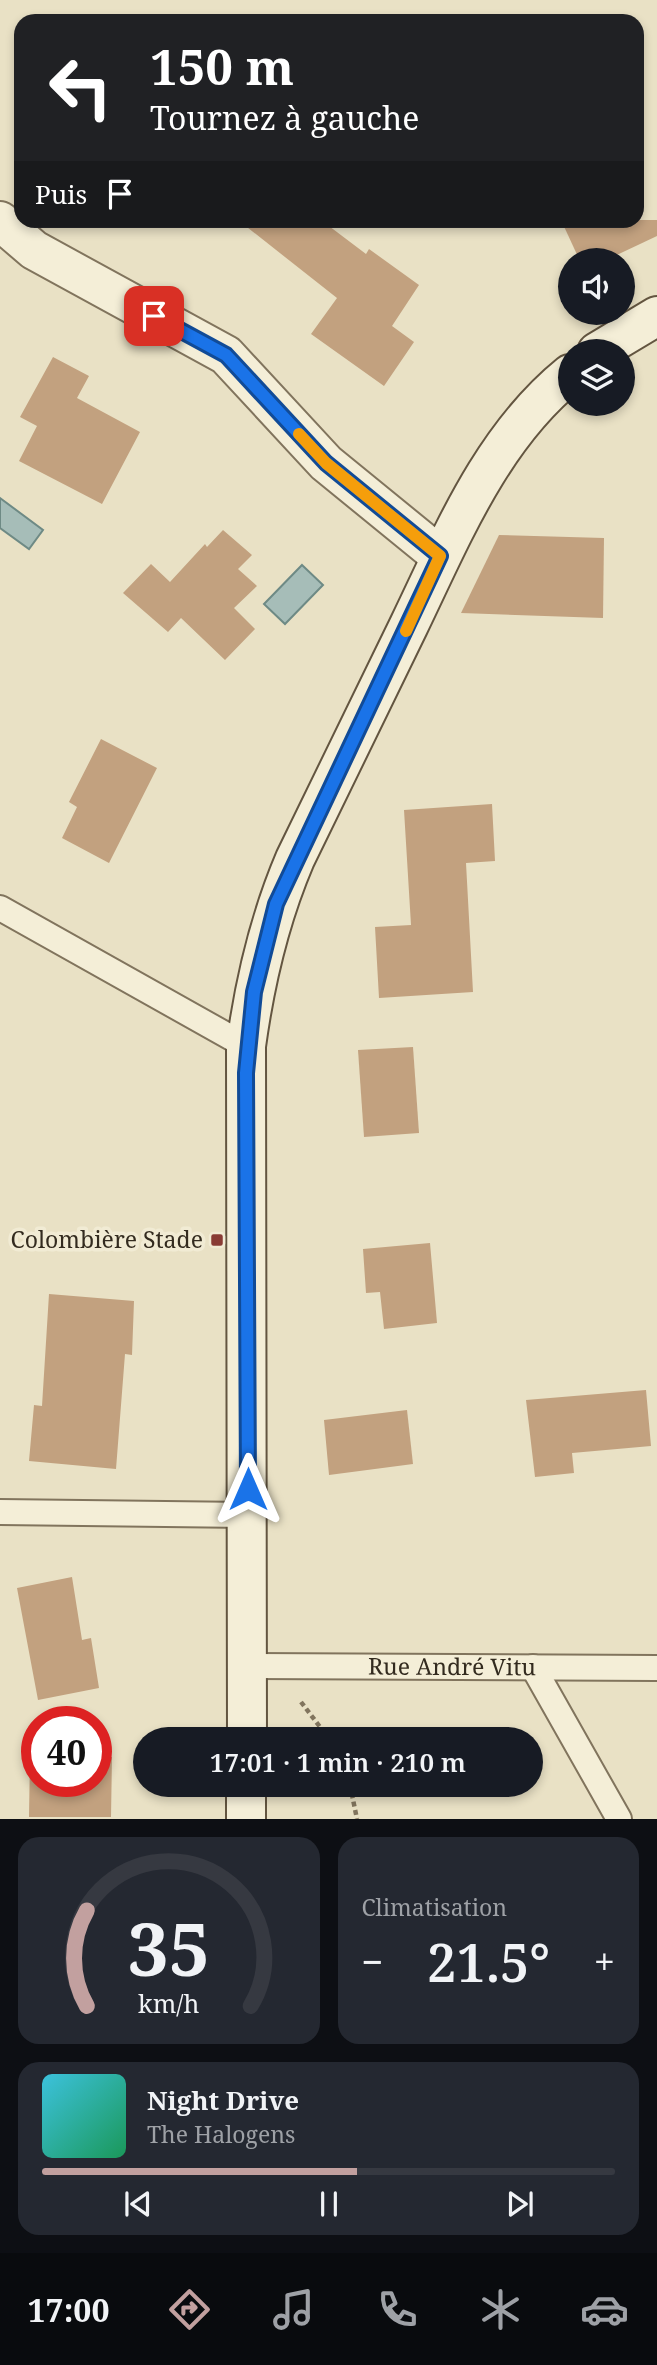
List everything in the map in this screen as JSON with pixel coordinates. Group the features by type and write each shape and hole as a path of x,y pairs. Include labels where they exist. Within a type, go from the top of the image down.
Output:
{"street":[{"path":"0,221 34,250 226,355 326,463 440,556"},
{"path":"619,339 657,316"},
{"path":"247,1727 246,1046 254,992 276,904 440,556 484,474 509,438 558,386"},
{"path":"246,1797 246,1819"}],"lane":[{"path":"0,908 246,1046"},
{"path":"0,1512 248,1515"},
{"name":"Rue André Vitu","path":"247,1665 657,1668"},
{"path":"533,1667 619,1819"}],"path":[{"path":"352,1797 357,1819"}],"water":[{"path":"0,498 43,530 29,549 0,528"},
{"path":"302,565 323,585 285,624 264,604"}],"building":[{"path":"644,220 657,220 657,236 632,248 574,248 565,228 644,228"},
{"path":"248,228 332,228 366,254 369,249 419,285 392,326 414,342 384,386 311,334 337,298"},
{"path":"53,357 89,376 77,398 140,432 102,504 19,461 37,426 20,417"},
{"path":"223,530 252,555 238,569 257,586 234,608 255,629 225,660 181,618 168,632 123,593 151,564 170,582 205,544 207,547"},
{"path":"499,535 604,538 603,618 461,613"},
{"path":"101,739 157,768 109,863 62,838 77,807 69,802"},
{"path":"492,804 495,861 466,863 473,992 379,998 375,927 411,925 404,810"},
{"path":"413,1047 419,1133 364,1137 358,1050"},
{"path":"430,1243 437,1323 384,1329 380,1292 366,1293 363,1249"},
{"path":"49,1294 134,1301 132,1355 125,1354 116,1469 29,1461 34,1405 42,1406"},
{"path":"646,1390 651,1446 572,1453 574,1473 535,1477 526,1400"},
{"path":"407,1410 413,1464 329,1475 324,1420"},
{"path":"72,1577 82,1640 91,1638 99,1688 38,1700 17,1588"},
{"path":"29,1797 111,1797 111,1817 29,1817"}],"slow traffic":[{"path":"299,434 326,463 440,556 406,631"}],"place":[{"name":"Colombière Stade","path":"217,1240"}],"route":[{"path":"154,316 226,355 326,463 440,556 421,601 295,859 276,904 254,992 246,1046 245,1128 248,1489"}]}
